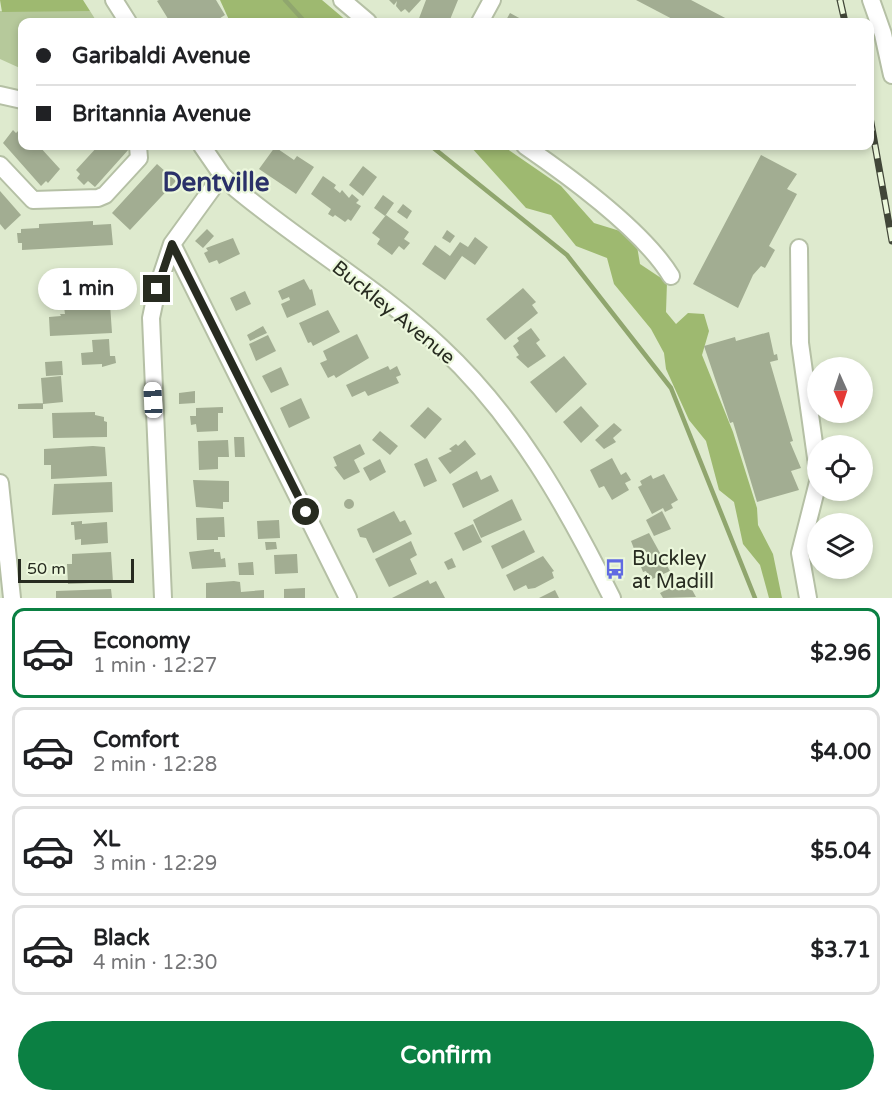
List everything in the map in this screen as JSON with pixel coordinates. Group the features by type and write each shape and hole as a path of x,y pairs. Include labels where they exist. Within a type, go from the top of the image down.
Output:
{"street":[{"path":"114,0 125,18"},
{"path":"342,0 363,18"},
{"path":"482,18 492,0"},
{"path":"871,0 883,34 892,75"},
{"path":"0,95 18,99"},
{"path":"0,165 33,200 98,198 105,195 139,158 138,150"},
{"name":"Buckley Avenue","path":"205,150 222,175 254,204 413,322 462,367 502,412 538,462 612,598"},
{"path":"530,150 638,235 663,263 671,276"},
{"path":"163,598 151,318 157,289 172,244 222,175"},
{"path":"172,244 348,598"},
{"path":"799,248 800,343 813,435"},
{"path":"0,483 12,598"},
{"path":"808,598 800,553 813,501"}],"green space":[{"path":"0,0 83,0 90,11 2,12"},
{"path":"220,0 322,0 343,18 228,18"},
{"path":"0,11 90,11 94,18 18,18 18,67 0,59"},
{"path":"474,150 509,150 561,186 594,223 620,231 637,246 640,264 667,282 666,312 676,324 688,313 704,314 709,331 702,355 733,432 757,508 758,525 773,554 782,598 769,598 760,565 743,544 734,502 719,490 706,441 689,420 666,369 664,353 651,329 614,284 607,258 576,246 551,215 526,208"}],"building":[{"path":"216,0 225,15 220,18 168,18 157,1"},
{"path":"389,0 421,0 409,13 405,9 401,12 396,6 397,1 394,5"},
{"path":"426,0 458,0 451,18 419,18"},
{"path":"636,0 691,0 725,18 670,18"},
{"path":"510,13 519,18 507,18"},
{"path":"13,130 16,133 18,131 18,150 43,150 60,169 48,183 46,181 41,186 3,143"},
{"path":"94,150 128,150 95,187 88,181 84,185 77,178 80,174 76,170"},
{"path":"273,150 279,150 294,160 297,156 314,167 296,194 259,169"},
{"path":"761,155 797,174 787,189 797,194 769,246 775,250 765,268 761,266 753,275 738,308 693,284"},
{"path":"157,164 176,181 130,230 112,213"},
{"path":"363,166 377,177 363,196 349,185"},
{"path":"323,176 336,185 334,188 340,193 342,190 349,198 352,194 359,200 356,203 361,206 351,221 348,219 345,222 335,215 333,217 328,214 331,209 311,194"},
{"path":"0,191 21,215 5,230 0,224"},
{"path":"383,195 394,203 385,216 374,208"},
{"path":"403,204 412,211 407,219 397,212"},
{"path":"386,215 409,232 404,239 410,243 404,250 399,246 392,255 377,244 380,239 372,233"},
{"path":"93,221 93,225 111,224 113,245 22,250 22,243 18,243 17,233 21,233 21,229 39,228 39,224"},
{"path":"207,229 214,236 203,248 195,241"},
{"path":"447,230 455,236 450,243 442,238"},
{"path":"475,237 488,247 475,265 462,256 445,280 422,264 435,245 450,256 460,242 468,247"},
{"path":"233,238 240,254 219,264 217,260 209,263 204,253 208,251 206,248"},
{"path":"110,271 112,298 92,302 92,299 66,301 65,282 77,281 77,286 94,285 93,272"},
{"path":"304,279 310,290 312,289 316,305 287,318 281,304 290,300 289,297 282,300 278,291"},
{"path":"523,288 536,302 532,305 538,313 505,340 486,319"},
{"path":"245,291 251,304 236,311 230,298"},
{"path":"110,304 112,333 50,336 49,317 65,314 64,307"},
{"path":"328,310 340,332 313,346 311,342 308,343 299,323"},
{"path":"263,326 267,333 250,341 247,335"},
{"path":"531,328 540,340 536,343 546,356 528,368 516,357 519,355 513,346 519,341 517,338"},
{"path":"769,332 774,355 777,354 778,360 770,362 793,441 790,442 801,468 791,471 799,490 757,502 733,422 730,423 704,346 735,337 736,341"},
{"path":"357,334 369,358 336,378 334,375 328,378 320,363 327,360 323,351"},
{"path":"268,335 276,351 256,361 249,344"},
{"path":"109,339 110,356 115,356 116,363 102,367 102,364 82,365 81,353 93,352 92,340"},
{"path":"564,356 587,384 556,413 530,382"},
{"path":"62,361 63,375 46,376 45,362"},
{"path":"388,366 390,370 397,366 401,375 396,377 399,383 368,396 365,391 352,397 346,385"},
{"path":"281,367 289,385 271,393 262,376"},
{"path":"61,376 63,402 43,404 41,378"},
{"path":"195,391 195,403 179,404 179,393"},
{"path":"301,398 310,418 289,428 280,408"},
{"path":"43,403 43,409 18,409 18,404"},
{"path":"581,406 599,426 581,443 563,422"},
{"path":"223,407 223,413 218,413 218,431 197,432 196,424 191,425 190,416 196,416 196,408"},
{"path":"428,407 442,419 425,439 410,426"},
{"path":"95,412 95,415 104,417 104,421 107,422 107,437 53,438 52,413"},
{"path":"614,423 622,430 613,438 616,442 604,449 595,440"},
{"path":"380,431 398,446 390,455 372,440"},
{"path":"234,437 244,437 245,457 235,457"},
{"path":"228,440 229,457 218,457 218,469 199,470 198,441"},
{"path":"465,440 476,454 450,474 438,458 452,451 449,449"},
{"path":"360,444 365,454 354,460 360,472 344,480 334,467 337,466 333,457"},
{"path":"105,447 107,476 51,479 51,465 44,465 44,449"},
{"path":"427,458 437,481 424,487 414,464"},
{"path":"612,458 621,475 626,472 631,480 625,483 629,490 612,500 604,486 599,488 590,470"},
{"path":"380,459 386,472 370,481 363,468"},
{"path":"477,471 481,480 491,475 499,491 463,508 452,484"},
{"path":"664,474 678,500 671,504 673,508 665,512 663,508 652,514 638,487 642,485 640,481 651,475 653,479"},
{"path":"193,480 229,481 229,502 223,502 223,509 196,507"},
{"path":"112,482 113,512 52,515 54,484"},
{"path":"349,499 354,504 349,509 344,504"},
{"path":"512,499 522,520 481,538 473,520"},
{"path":"394,511 400,522 405,520 412,534 373,553 366,538 360,537 357,529"},
{"path":"662,511 671,529 654,536 646,520"},
{"path":"224,517 225,537 218,537 218,540 197,540 196,518"},
{"path":"279,520 280,538 258,539 257,521"},
{"path":"82,521 82,524 107,522 108,543 81,545 81,539 75,540 74,525 71,525 71,522"},
{"path":"473,524 482,542 463,551 454,533"},
{"path":"524,530 535,552 502,569 491,546"},
{"path":"649,533 670,571 650,580 646,571 643,572 631,541"},
{"path":"411,541 417,555 410,559 417,574 389,587 375,559"},
{"path":"265,542 276,542 277,549 266,550"},
{"path":"214,549 214,552 220,552 221,559 225,558 226,567 192,569 189,552"},
{"path":"111,552 113,582 68,584 67,564 72,564 72,554"},
{"path":"297,554 298,573 275,574 274,555"},
{"path":"543,556 554,571 552,572 554,578 535,588 528,589 526,585 514,591 506,575"},
{"path":"452,558 456,567 448,570 444,562"},
{"path":"253,562 254,575 239,575 238,563"},
{"path":"428,580 430,584 436,581 445,598 392,598"},
{"path":"240,582 241,592 264,590 264,598 206,598 206,583"},
{"path":"681,582 683,586 690,586 696,597 663,598 660,593"},
{"path":"305,588 305,598 284,598 284,589"},
{"path":"111,589 112,598 56,598 56,591"},
{"path":"555,590 559,598 539,598"}],"waterway":[{"path":"285,0 301,18"},
{"path":"436,150 567,255 671,388 755,598"}],"railway":[{"path":"840,0 844,18"},
{"path":"874,140 892,241"}],"place":[{"name":"Buckley at Madill","path":"615,569"}],"district":[{"name":"Dentville","path":"216,182"}],"route":[{"path":"157,289 172,244 306,512"}]}
